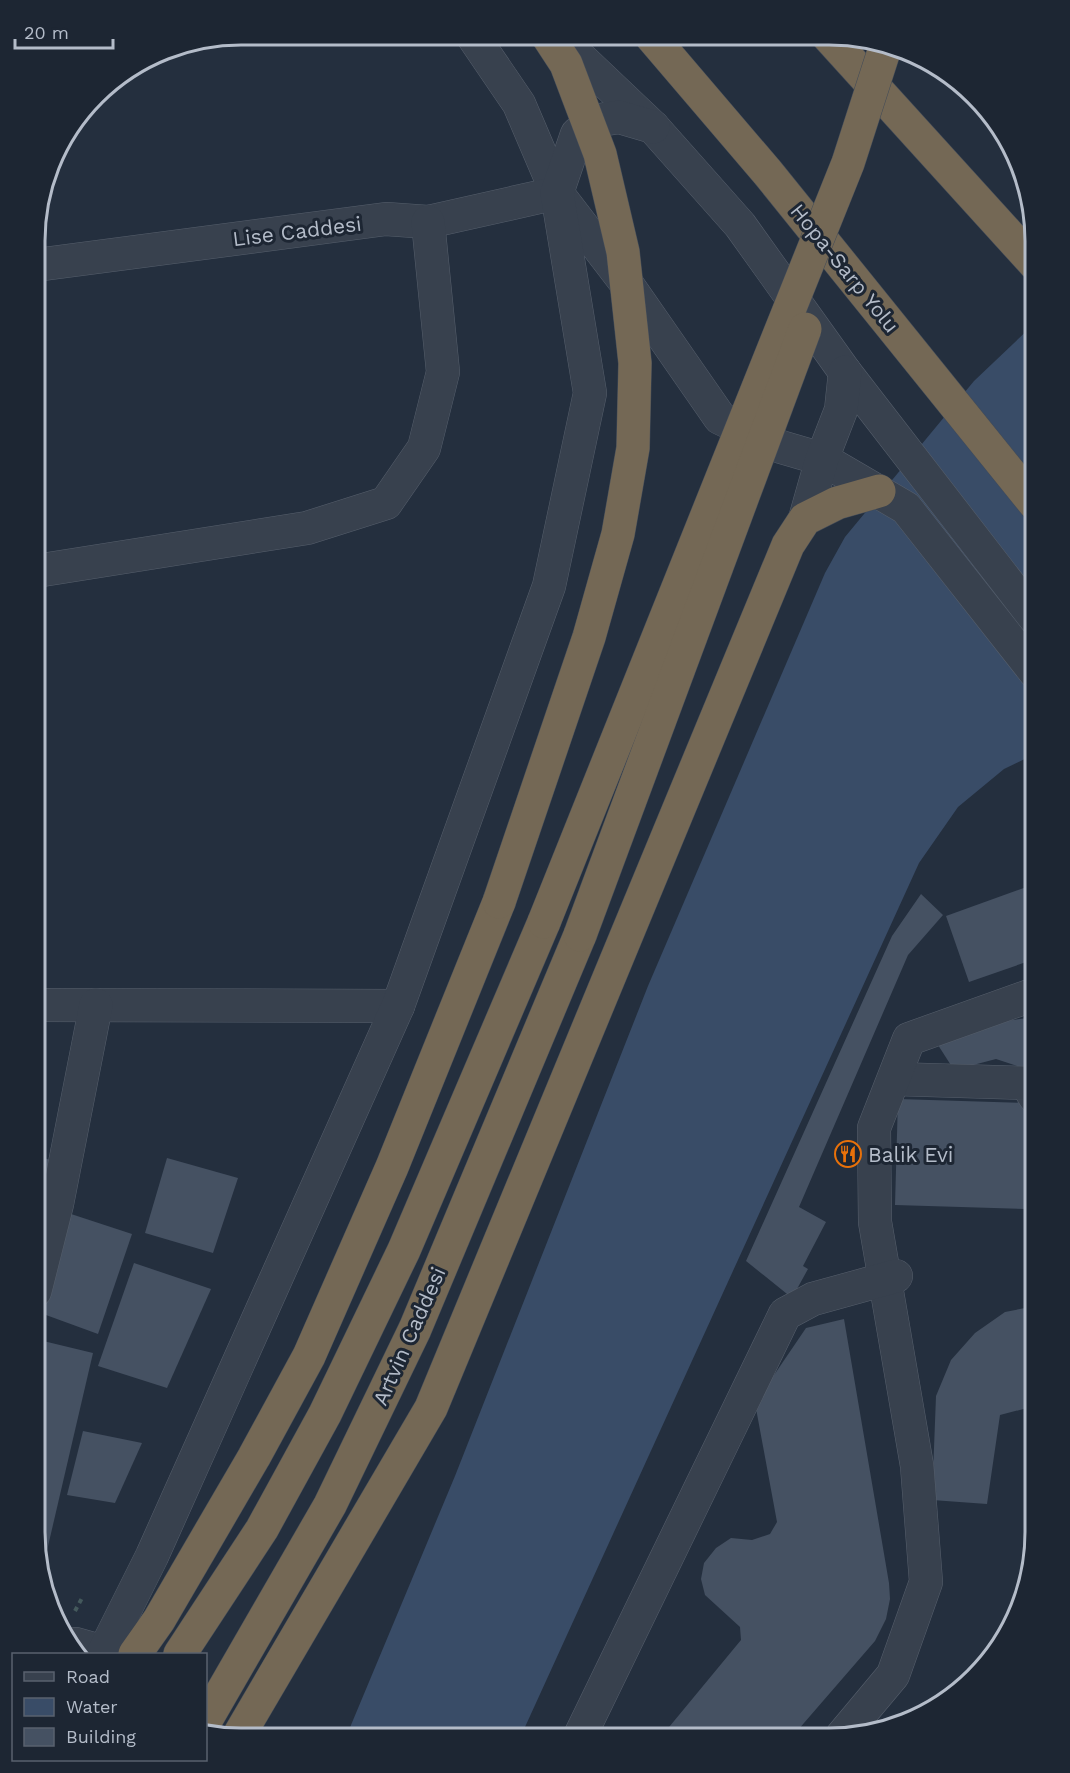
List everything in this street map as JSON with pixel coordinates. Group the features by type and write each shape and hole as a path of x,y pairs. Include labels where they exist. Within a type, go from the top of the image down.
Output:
{"highway":[{"path":"105,1651 159,1620 248,1468 309,1356 392,1167 499,902 589,637 618,534 633,448 635,363 623,252 600,154 566,64 554,45"},
{"name":"Hopa-Sarp Yolu","path":"659,45 768,173 1025,491"},
{"path":"837,46 1025,253"},
{"name":"Artvin Caddesi","path":"181,1653 262,1529 325,1414 404,1250 544,922 848,163 883,53"},
{"name":"Artvin Caddesi","path":"207,1718 330,1505 415,1329 580,935 905,60"},
{"path":"243,1728 431,1408 788,545 805,519 837,503 893,500"}],"street":[{"path":"105,1651 152,1556 398,1006 549,586 590,393 557,193 519,104 479,45"},
{"path":"567,45 653,127 740,225 845,372 1025,605"},
{"path":"557,193 577,134 594,121 619,117 653,127"},
{"path":"557,193 629,287 720,418 781,447 822,459 893,500 1025,660"},
{"name":"Lise Caddesi","path":"45,264 386,219 428,222 557,193"},
{"path":"45,284 390,240 428,222 442,372 424,448 386,503 307,528 45,570"},
{"path":"805,519 822,459 841,410 845,372"},
{"path":"850,1727 893,1675 926,1582 917,1466 890,1277 875,1222 874,1128 909,1039 1025,998"},
{"path":"45,1005 398,1006"},
{"path":"45,1251 57,1204 96,1005"},
{"path":"894,1078 1025,1083"},
{"path":"584,1728 785,1314 813,1299 890,1277"}],"water":[{"path":"1025,333 1025,759 1004,769 958,807 919,863 525,1728 350,1728 455,1476 648,986 825,573 845,537 974,381"}],"building":[{"path":"1025,888 1025,962 969,982 946,916"},
{"path":"921,894 943,915 908,955 799,1207 826,1222 803,1266 808,1269 792,1298 746,1261 892,936"},
{"path":"1025,1018 1025,1069 996,1059 954,1070 938,1045 983,1024"},
{"path":"898,1099 1025,1103 1025,1209 895,1205"},
{"path":"45,1158 59,1163 45,1207"},
{"path":"167,1158 238,1178 213,1253 145,1233"},
{"path":"68,1213 132,1234 98,1334 45,1315 45,1276"},
{"path":"134,1263 211,1289 167,1388 98,1366"},
{"path":"1025,1308 1025,1409 1000,1415 987,1504 932,1500 936,1396 951,1360 975,1333 1005,1312"},
{"path":"844,1319 889,1583 890,1599 886,1619 875,1641 800,1728 668,1728 741,1640 740,1627 705,1595 701,1579 704,1563 716,1548 731,1538 752,1540 770,1534 777,1522 755,1403 806,1328"},
{"path":"45,1341 93,1353 47,1552"},
{"path":"83,1431 142,1443 115,1503 67,1495"}],"place":[{"name":"Balik Evi","path":"848,1154"}]}
